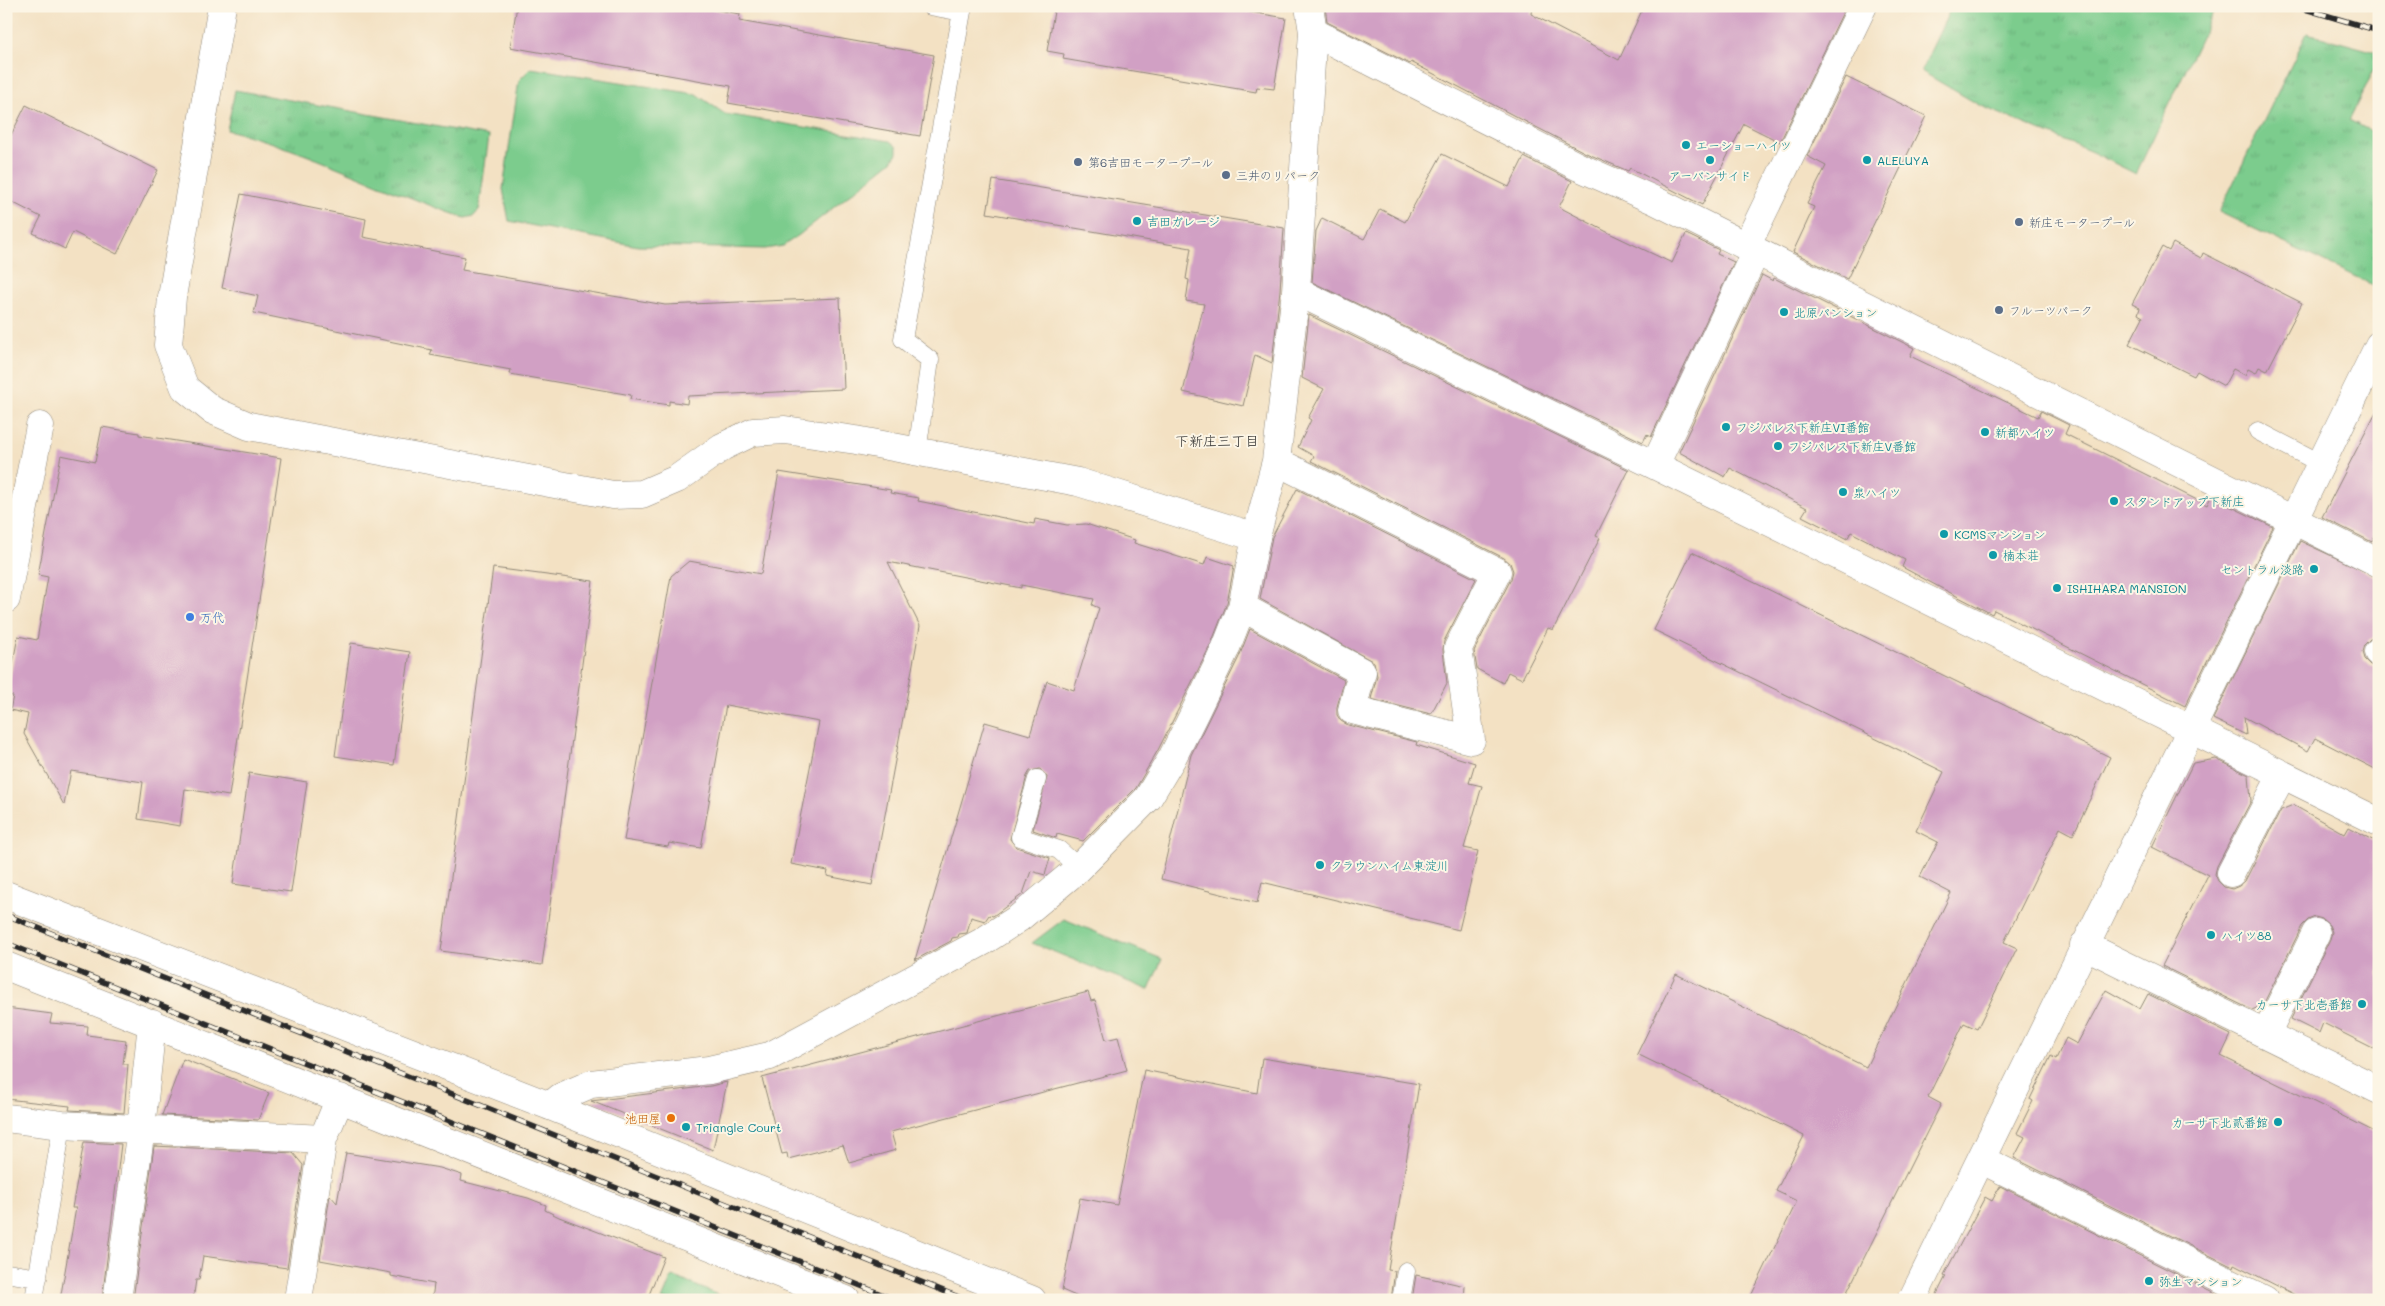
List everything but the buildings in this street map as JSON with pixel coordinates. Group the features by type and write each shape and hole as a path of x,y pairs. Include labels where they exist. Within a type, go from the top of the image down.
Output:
{"street":[{"path":"222,6 172,297 168,345 185,388 212,410 249,426 613,495 642,494 677,479 722,448 753,432 785,430 856,440 1078,482 1256,537"},
{"path":"1655,465 1751,249 1863,6"},
{"path":"550,1106 561,1097 591,1084 709,1070 770,1056 982,942 1019,918 1079,868 1148,798 1172,758 1195,712 1225,650 1242,607 1256,537 1276,461 1296,291 1311,19 1579,167 1656,201 2379,563"},
{"path":"1296,291 1655,465 2189,730 2379,822"},
{"path":"1912,1300 1982,1160 2189,730 2379,345"},
{"path":"6,600 40,426"},
{"path":"1242,607 1362,672 1352,710 1471,740 1458,648 1497,572 1276,461"},
{"path":"2231,873 2282,775"},
{"path":"6,895 550,1106 1032,1300"},
{"path":"2266,1034 2316,932"},
{"path":"2084,945 2379,1090"},
{"path":"6,966 846,1300"},
{"path":"117,1300 141,1129 152,1023"},
{"path":"298,1300 323,1139 340,1098"},
{"path":"6,1118 62,1125 323,1139"},
{"path":"1982,1160 2265,1300"}],"lane":[{"path":"917,452 930,360 903,339 962,9 930,6"},
{"path":"2258,431 2320,463"},
{"path":"1037,779 1020,837 1058,850 1079,868"},
{"path":"34,1300 62,1125"},
{"path":"1401,1300 1406,1271"},
{"path":"6,1273 38,1278"}],"green space":[{"path":"1943,6 2207,6 2215,8 2136,174 2092,152 1979,105 1921,71 1950,10"},
{"path":"2307,33 2379,53 2379,60 2349,120 2379,135 2379,288 2219,212"},
{"path":"531,68 696,94 725,114 890,141 897,147 897,153 892,161 783,246 765,249 638,246 509,221 503,189 519,80"},
{"path":"235,90 489,136 479,210 474,216 465,218 288,148 227,130"},
{"path":"1064,919 1162,959 1149,990 1032,943"},
{"path":"672,1276 731,1300 662,1300"}],"railway":[{"path":"2295,6 2379,31"},
{"path":"2370,6 2379,9"},
{"path":"6,915 966,1300"},
{"path":"6,943 896,1300"}],"place":[{"name":"エーショーハイツ","path":"1686,145"},
{"name":"アーバンサイド","path":"1710,160"},
{"name":"ALELUYA","path":"1867,160"},
{"name":"第6吉田モータープール","path":"1078,162"},
{"name":"三井のリパーク","path":"1226,175"},
{"name":"吉田ガレージ","path":"1137,221"},
{"name":"新庄モータープール","path":"2019,222"},
{"name":"フルーツパーク","path":"1999,310"},
{"name":"北原パンション","path":"1784,312"},
{"name":"フジパレス下新庄VI番館","path":"1726,427"},
{"name":"新都ハイツ","path":"1985,432"},
{"name":"フジパレス下新庄V番館","path":"1778,446"},
{"name":"泉ハイツ","path":"1843,492"},
{"name":"スタンドアップ下新庄","path":"2114,501"},
{"name":"KCMSマンション","path":"1944,534"},
{"name":"楠本荘","path":"1993,555"},
{"name":"セントラル淡路","path":"2314,569"},
{"name":"ISHIHARA MANSION","path":"2057,588"},
{"name":"万代","path":"190,617"},
{"name":"クラウンハイム東淀川","path":"1320,865"},
{"name":"ハイツ88","path":"2211,935"},
{"name":"カーサ下北壱番館","path":"2362,1004"},
{"name":"池田屋","path":"671,1118"},
{"name":"カーサ下北貳番館","path":"2278,1122"},
{"name":"Triangle Court","path":"686,1127"},
{"name":"弥生マンション","path":"2149,1281"}],"district":[{"name":"下新庄三丁目","path":"1217,440"}]}
